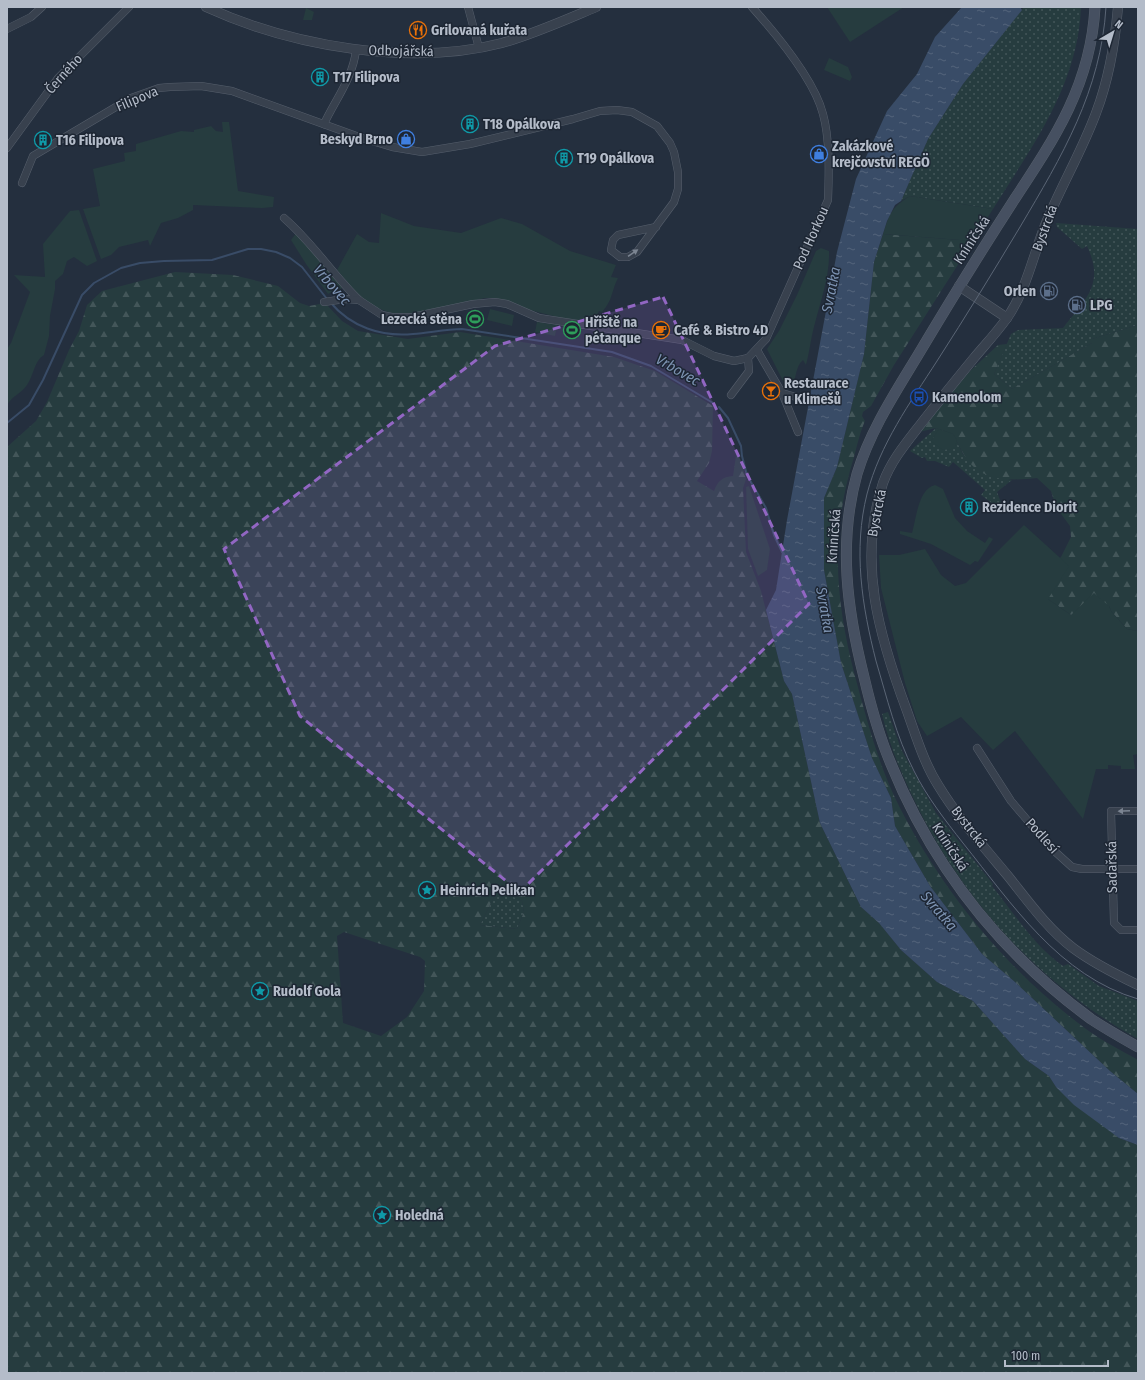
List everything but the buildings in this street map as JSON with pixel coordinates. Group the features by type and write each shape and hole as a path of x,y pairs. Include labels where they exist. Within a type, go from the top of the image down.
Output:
{"main road":[{"name":"Kníničská","path":"1095,7 1093,37 1089,56 1070,108 1040,161 959,286 893,395 871,436 858,472 849,509 846,547 846,584 854,640 885,750 907,803 936,853 961,890 1008,946 1050,986 1094,1021 1138,1047"}],"street":[{"path":"7,29 31,17 42,7"},
{"name":"Černého","path":"7,148 58,78 128,7"},
{"name":"Odbojářská","path":"206,7 233,20 270,31 356,50 425,52 479,48 504,42 559,23 596,7"},
{"path":"468,7 479,48"},
{"name":"Pod Horkou","path":"748,358 766,339 828,200 829,184 823,113 803,72 779,39 752,7"},
{"name":"Bystrcká","path":"1118,7 1112,59 1095,115 1057,195 1043,230 1026,282 1008,318 951,385 902,448 884,480 871,535 871,565 874,601 896,682 916,738 936,783 956,812 1042,918 1061,938 1080,953 1109,971 1138,985"},
{"path":"324,124 343,90 355,58 356,50"},
{"name":"Filipova","path":"22,183 33,156 131,98 159,88 201,86 232,91 392,147 422,152 443,150 484,141 600,111 617,110 632,112 657,126 674,152 678,172 678,189 674,202 656,227 637,252 628,257 620,257 611,250 614,240 618,235 656,227"},
{"path":"284,218 316,248 344,285 359,300 382,315 392,317 412,317 473,304 495,302 507,304 539,318 682,340 714,356 734,362 748,358 749,371 731,395"},
{"path":"959,286 1008,318"},
{"path":"324,302 334,300 359,300"},
{"path":"757,350 782,393 798,432"},
{"path":"782,393 796,397"},
{"name":"Podlesí","path":"977,748 1011,801 1065,861 1074,867 1112,870 1138,869"},
{"name":"Sadařská","path":"1138,811 1111,812 1114,923 1121,930 1138,930"}],"highlighted area":[{"path":"663,297 809,604 520,892 300,716 224,549 495,346"}],"green space":[{"path":"827,7 904,7 850,42"},
{"path":"1024,7 1081,7 1078,35 1072,62 1051,113 1038,138 993,209 910,196 901,201 928,139 963,84"},
{"path":"306,8 314,12 312,20 303,20"},
{"path":"829,58 848,67 852,77 850,81 824,70"},
{"path":"222,122 229,122 238,191 274,197 273,207 262,208 193,205 193,210 178,218 161,223 150,246 148,240 119,247 111,255 101,259 83,209 100,206 93,169 125,161 124,153 136,151 136,144 181,131 194,132 194,130 211,126 216,131 223,132"},
{"path":"910,196 993,209 973,241 883,234 887,221 892,212 899,204"},
{"path":"79,210 97,261 87,266 74,257 67,261 63,274 55,281 49,336 44,355 36,364 27,385 7,405 7,349 11,343 30,292 14,275 45,277 43,244 70,211"},
{"path":"381,213 414,226 461,233 501,218 522,224 570,251 616,265 611,277 618,278 606,308 602,312 599,311 594,322 561,318 518,307 518,304 496,298 485,298 411,315 402,315 385,311 363,299 350,287 337,270 357,234 369,242 379,243"},
{"path":"1056,223 1138,229 1138,325 1092,339 1092,343 1012,389 994,374 1011,334 1018,330 1063,328 1085,299 1093,281 1094,271 1092,259 1087,246 1082,249 1057,227"},
{"path":"297,232 343,287 334,293 332,292 328,294 291,240"},
{"path":"883,234 973,241 894,365 871,406 863,412 862,416 865,421 846,485 838,540 840,593 848,648 869,727 886,776 900,808 917,840 958,901 1005,957 1058,1007 1092,1033 1138,1060 1138,1094 1110,1071 1015,982 982,954 930,886 895,826 891,798 872,758 841,663 824,570 824,498 837,467 864,354 874,262"},
{"path":"821,248 829,251 828,269 806,365 803,360 797,369 794,383 792,386 786,387 767,349 779,331 797,295 816,251"},
{"path":"175,272 233,275 278,286 300,303 309,306 325,303 342,321 358,331 408,339 460,332 614,357 655,371 713,406 712,451 709,463 697,481 714,491 721,480 726,477 733,476 737,449 746,479 743,488 746,552 761,591 784,681 792,694 820,823 861,907 879,923 901,950 937,982 973,1001 1025,1059 1049,1076 1056,1087 1119,1138 1138,1145 1138,1373 7,1373 7,447 36,421 47,402 69,350 79,331 87,305 102,291","holes":["498,889 522,901 524,912 517,929 480,925","344,932 420,957 425,961 424,991 407,1017 381,1036 343,1023 337,936"]},
{"path":"490,309 514,315 512,326 487,320"},
{"path":"537,322 557,325 555,336 535,332"},
{"path":"1138,325 1138,631 1127,629 1111,611 1109,606 1071,615 1023,582 1061,557 1071,537 1070,526 1056,507 1051,491 1037,478 1005,479 981,473 968,461 953,434 936,428 919,432 970,371 998,345 1007,344 994,374 1012,389 1092,343 1092,339"},
{"path":"936,428 953,434 963,454 987,474 1012,480 997,492 1005,513 981,495 985,490 953,462 949,467 935,461 927,461 925,457 922,458 910,451"},
{"path":"939,429 953,434 957,440 955,447 943,450 931,441"},
{"path":"935,485 943,489 955,518 967,531 985,543 989,537 993,539 978,562 975,561 970,565 931,544 900,534 900,531 912,533 921,499 929,488"},
{"path":"749,486 770,549 767,570 758,576 748,549 746,487"},
{"path":"1024,525 1069,566 1048,599 1071,615 1094,593 1109,606 1111,611 1127,629 1138,631 1138,754 1133,755 1135,769 1121,769 1121,766 1108,765 1108,769 1096,769 1083,819 1015,731 993,750 961,717 927,736 917,721 905,683 881,588 879,555 899,555 925,549 941,575 955,586 966,583"},
{"path":"888,712 901,749 936,813 993,884 992,886 1025,929 1043,949 1063,966 1068,964 1099,986 1138,1001 1138,1039 1101,1017 1034,963 1004,933 977,900 952,866 929,829 901,772 884,724 882,714"},
{"path":"498,889 522,901 524,912 517,929 480,925"}],"water":[{"name":"Svratka","path":"962,7 1020,7 1022,10 963,84 928,139 901,201 895,205 887,221 874,262 864,354 837,467 824,498 824,570 841,663 872,758 891,798 895,826 930,886 982,954 1015,982 1110,1071 1138,1094 1138,1145 1119,1138 1074,1105 1056,1087 1049,1076 1025,1059 973,1001 937,982 901,950 879,923 861,907 820,823 792,694 784,681 766,610 776,590 787,520 837,252 856,179 887,111 917,74 935,37"}],"waterway":[{"name":"Vrbovec","path":"7,423 29,405 43,380 82,295 94,283 121,268 140,263 212,260 248,249 261,249 276,252 290,258 302,267 327,299"},
{"name":"Vrbovec","path":"330,302 338,311 357,324 378,332 389,334 401,335 462,329 612,352 651,366 713,403"},
{"name":"Vrbovec","path":"719,407 728,418 741,446 747,475 766,508 774,535 782,552"}],"tram line":[{"path":"1106,7 1103,38 1088,95 1064,148 1036,201 1000,261 916,392 897,424 880,458 867,494 863,515 860,557 863,599 876,661 892,717 902,744 914,771 925,790 950,826 1000,890 1039,935 1061,956 1084,974 1110,988 1138,999"}],"place":[{"name":"Grilovaná kuřata","path":"418,30"},
{"name":"T17 Filipova","path":"320,77"},
{"name":"T18 Opálkova","path":"470,124"},
{"name":"Beskyd Brno","path":"406,139"},
{"name":"T16 Filipova","path":"43,140"},
{"name":"Zakázkové krejčovství REGÖ","path":"819,154"},
{"name":"T19 Opálkova","path":"564,158"},
{"name":"Orlen","path":"1049,291"},
{"name":"LPG","path":"1077,305"},
{"name":"Lezecká stěna","path":"475,319"},
{"name":"Hřiště na pétanque","path":"572,330"},
{"name":"Café & Bistro 4D","path":"661,330"},
{"name":"Restaurace u Klimešů","path":"771,391"},
{"name":"Kamenolom","path":"919,397"},
{"name":"Rezidence Diorit","path":"969,507"},
{"name":"Heinrich Pelikan","path":"427,890"},
{"name":"Rudolf Gola","path":"260,991"},
{"name":"Holedná","path":"382,1215"}]}
